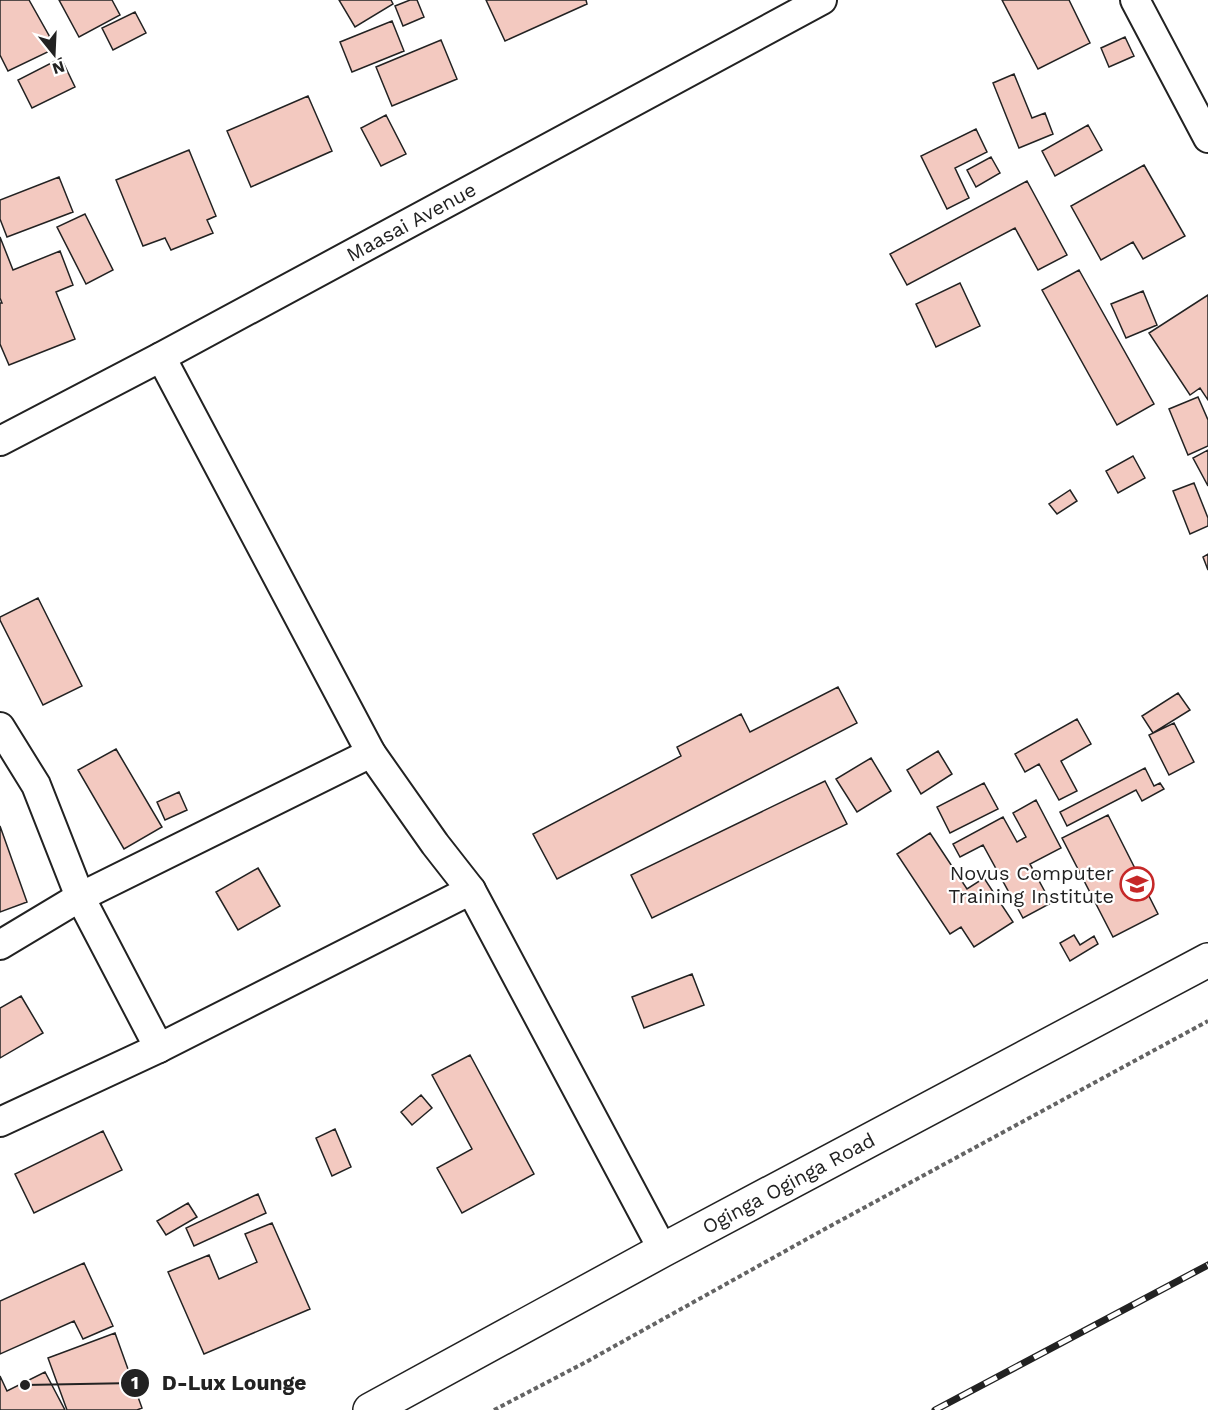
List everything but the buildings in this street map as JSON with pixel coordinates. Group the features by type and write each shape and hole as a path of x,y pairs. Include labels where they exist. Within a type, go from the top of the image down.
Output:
{"street":[{"name":"Maasai Avenue","path":"0,441 161,357 822,0"},
{"path":"1135,0 1208,138"},
{"path":"161,357 371,753 435,844 471,890 663,1250"},
{"path":"0,727 36,786 80,897 159,1048"},
{"path":"0,945 80,897 371,753"},
{"path":"0,1122 159,1048 471,890"},
{"name":"Oginga Oginga Road","path":"370,1410 663,1250 1208,960"}],"path":[{"path":"494,1410 586,1362 823,1230 1208,1021"}],"railway":[{"path":"935,1410 1208,1265"}],"place":[{"name":"Novus Computer Training Institute","path":"1137,884"},
{"name":"D-Lux Lounge","path":"25,1385"}]}
